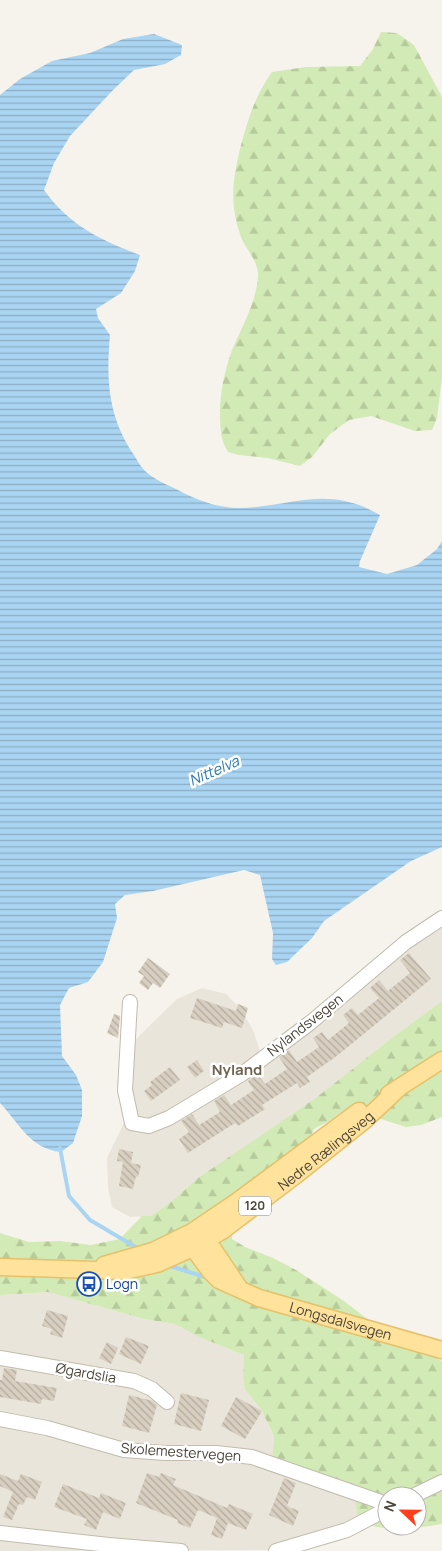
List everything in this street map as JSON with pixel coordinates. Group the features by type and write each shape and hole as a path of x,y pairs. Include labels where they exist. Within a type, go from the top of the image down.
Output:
{"main road":[{"name":"Nedre Rælingsveg","path":"0,1267 87,1269 142,1255 166,1246 197,1240 303,1170 364,1120 398,1089 442,1060"},
{"name":"Longsdalsvegen","path":"197,1240 240,1289 270,1302 442,1350"}],"street":[{"name":"Nylandsvegen","path":"130,1002 125,1090 132,1123 149,1126 169,1118 242,1074 310,1023 406,942 442,918"},
{"name":"Øgardslia","path":"0,1358 134,1381 152,1389 167,1402"},
{"name":"Skolemestervegen","path":"0,1419 47,1428 124,1450 166,1453 216,1453 252,1457 377,1501"},
{"path":"427,1489 442,1482"},
{"path":"276,1551 348,1530 377,1514"},
{"path":"0,1532 181,1551"}],"shaded area":[{"path":"442,923 442,1001 317,1097 198,1178 172,1201 151,1216 130,1217 112,1207 108,1187 107,1158 124,1123 118,1071 128,1047 177,999 202,988 226,994 240,1008 253,1030 261,1054 342,999"},
{"path":"48,1292 144,1319 175,1324 199,1337 244,1355 243,1377 245,1390 261,1409 274,1436 272,1459 354,1495 358,1519 275,1550 0,1551 0,1295"}],"green space":[{"path":"381,32 397,33 414,45 442,97 442,377 437,418 432,430 415,431 371,416 349,420 330,434 312,457 300,466 268,458 228,452 221,433 220,402 232,350 252,304 258,275 256,264 240,234 233,200 236,168 250,116 261,90 272,72 306,67 360,66 373,49"},
{"path":"442,1001 442,1117 421,1125 406,1127 356,1111 341,1112 314,1129 304,1151 232,1229 232,1239 245,1247 296,1270 344,1301 388,1335 442,1361 442,1524 427,1526 427,1486 377,1486 377,1527 354,1522 358,1519 354,1495 272,1459 274,1436 261,1409 245,1390 243,1377 244,1355 199,1337 175,1324 144,1319 48,1292 0,1295 0,1233 29,1242 60,1241 91,1245 120,1239 142,1216 151,1216 172,1201 198,1178 317,1097"}],"water":[{"name":"Nittelva","path":"154,34 182,45 181,55 165,64 134,70 113,90 70,136 54,163 44,190 64,213 86,230 140,255 135,271 121,293 96,309 98,318 110,335 109,383 114,412 119,427 125,441 145,471 165,484 207,503 239,508 326,499 361,506 380,515 359,567 387,574 417,565 437,549 442,541 442,847 411,861 324,921 312,938 287,962 276,965 272,959 273,933 260,875 244,870 153,891 125,895 115,904 117,918 103,962 88,982 69,988 60,1005 62,1056 76,1075 82,1090 82,1116 73,1143 61,1152 50,1150 33,1140 19,1127 0,1103 0,95 20,79 52,61 90,53 123,39"}],"building":[{"path":"409,953 431,979 338,1055 307,1077 310,1082 300,1088 297,1083 262,1105 265,1109 238,1126 235,1123 188,1153 179,1139 189,1132 181,1121 192,1114 199,1125 220,1112 214,1101 224,1095 231,1105 254,1090 248,1081 257,1073 265,1084 287,1069 279,1057 289,1050 297,1062 319,1047 313,1038 322,1032 328,1040 349,1023 343,1015 352,1008 358,1015 379,998 370,988 379,980 388,991 410,973 400,960"},
{"path":"148,958 170,974 160,988 153,983 148,990 139,983 144,976 138,972"},
{"path":"197,998 236,1011 238,1004 248,1008 242,1028 224,1022 222,1028 190,1018"},
{"path":"114,1014 120,1016 118,1038 107,1033"},
{"path":"197,1060 204,1071 195,1078 187,1067"},
{"path":"170,1067 180,1080 151,1101 144,1091 152,1085 150,1082"},
{"path":"119,1149 133,1152 131,1163 141,1165 133,1189 119,1186 123,1162 117,1161"},
{"path":"47,1310 68,1316 62,1338 50,1334 52,1329 42,1326"},
{"path":"126,1337 149,1346 141,1364 119,1354"},
{"path":"107,1342 118,1348 111,1364 99,1358"},
{"path":"4,1368 17,1370 15,1381 57,1388 54,1401 42,1399 41,1404 0,1397 0,1380 2,1380"},
{"path":"181,1393 209,1400 201,1431 174,1424"},
{"path":"129,1395 153,1401 157,1405 149,1433 122,1426"},
{"path":"236,1397 262,1411 245,1439 221,1426"},
{"path":"147,1473 159,1477 161,1473 176,1479 173,1485 227,1508 229,1504 253,1514 246,1530 228,1523 222,1539 211,1535 217,1518 198,1510 190,1528 177,1523 178,1520 136,1503"},
{"path":"0,1474 18,1481 21,1474 42,1482 35,1500 27,1497 23,1505 19,1504 12,1520 3,1517 13,1492 0,1486"},
{"path":"284,1478 296,1483 287,1506 299,1511 293,1526 269,1515"},
{"path":"63,1484 99,1498 101,1493 126,1503 120,1519 103,1512 96,1530 84,1525 87,1519 54,1507"}],"waterway":[{"path":"60,1148 69,1196 90,1220 139,1249"},
{"path":"167,1265 208,1278"}],"place":[{"name":"Logn","path":"89,1284"}],"district":[{"name":"Nyland","path":"237,1070"}]}
